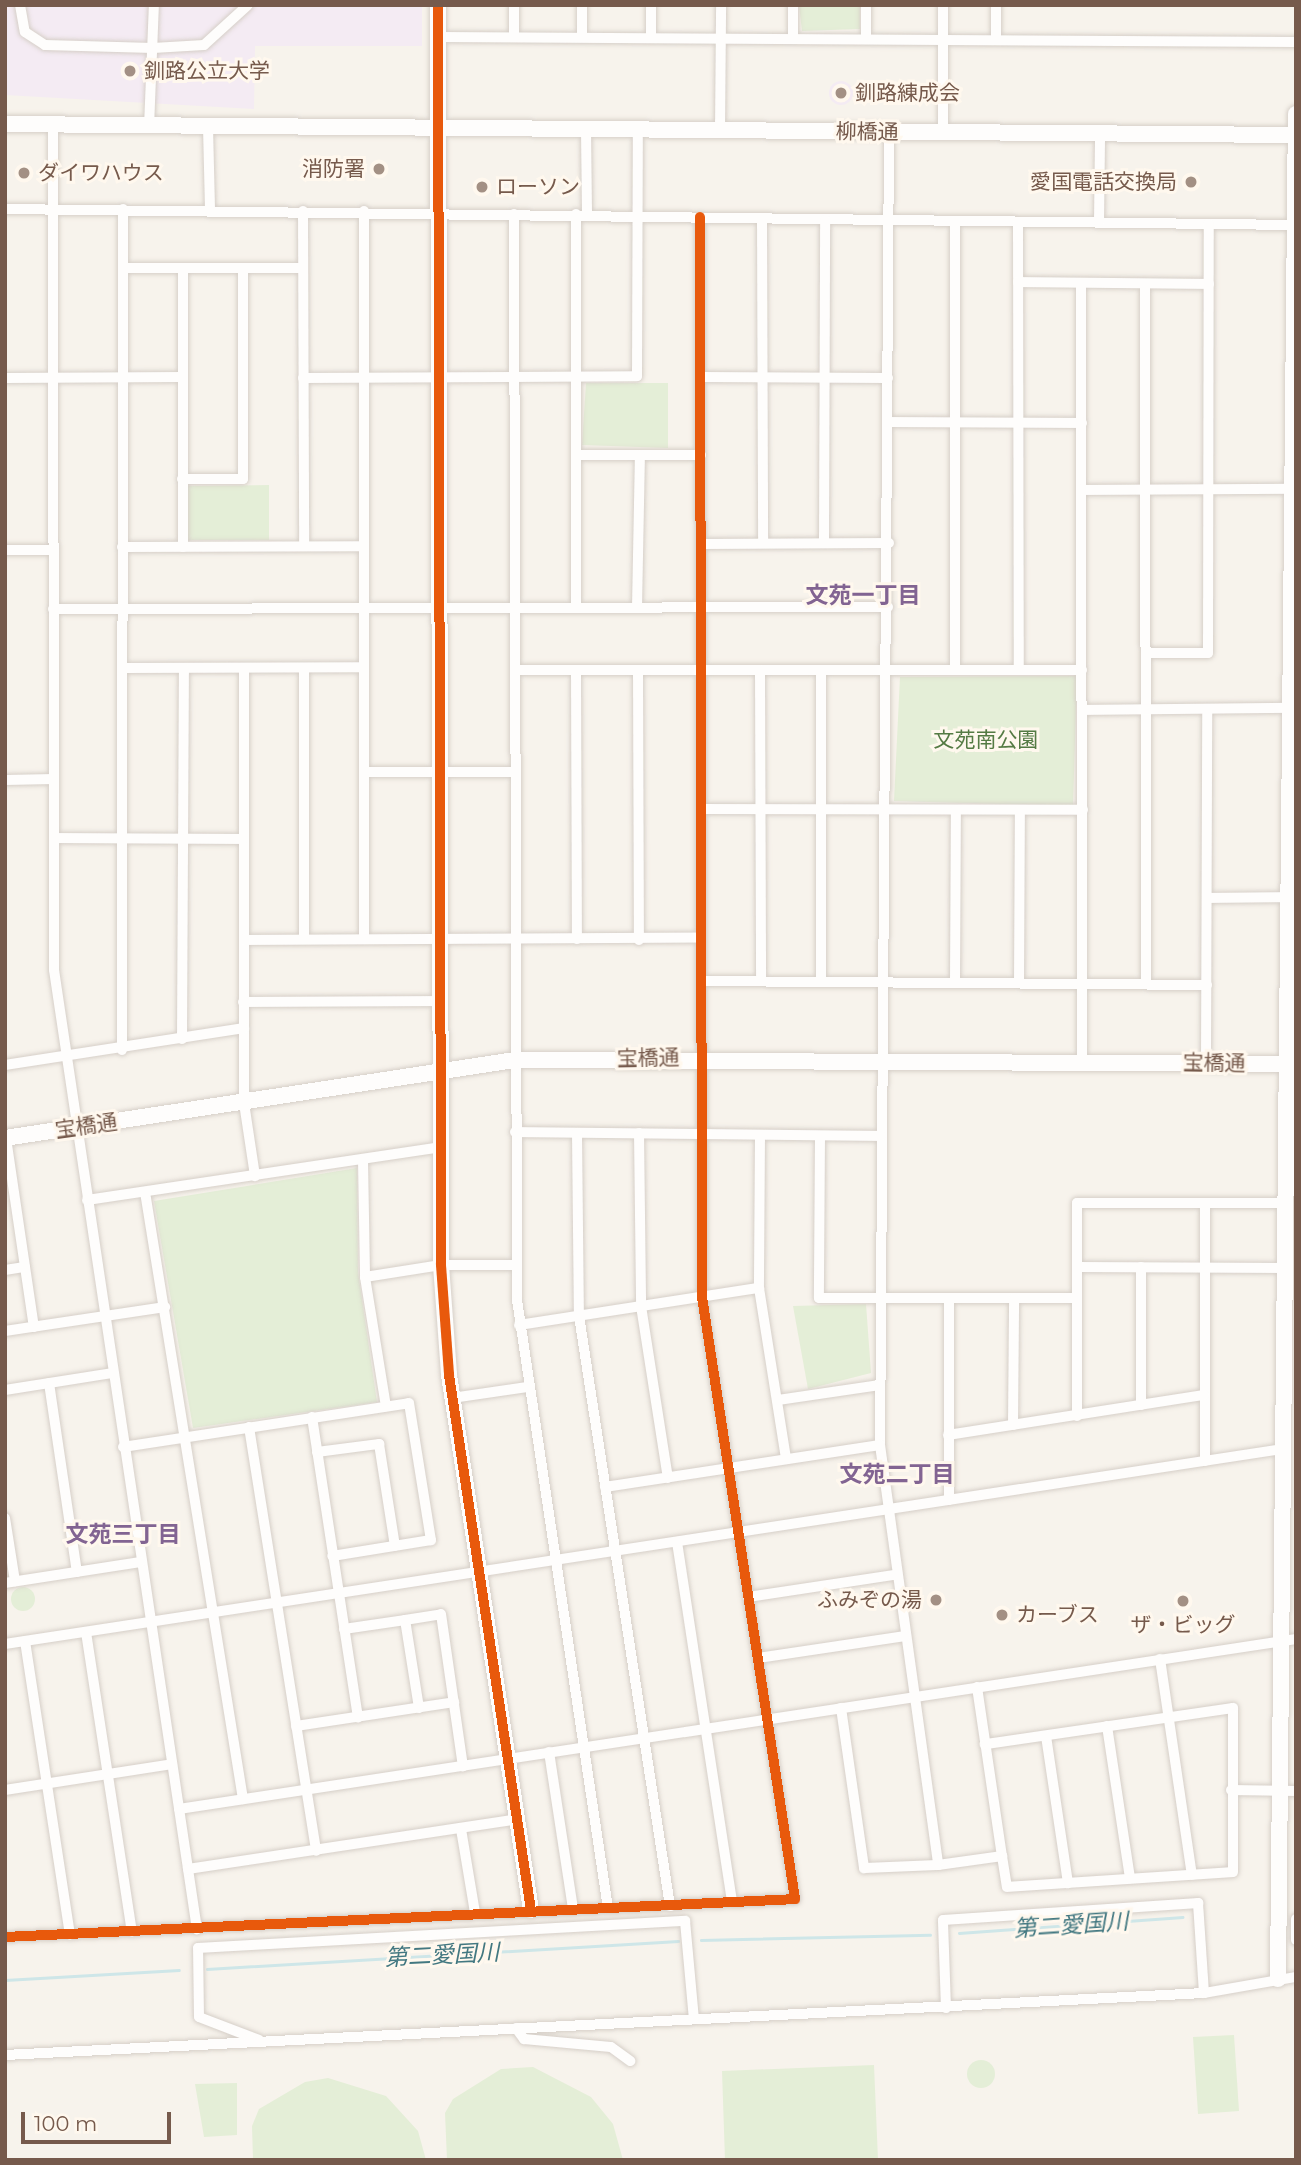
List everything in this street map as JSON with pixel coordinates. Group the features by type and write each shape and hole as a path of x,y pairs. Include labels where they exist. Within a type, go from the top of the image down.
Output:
{"street":[{"path":"20,5 25,32 45,45 153,48 204,45 248,5"},
{"path":"149,127 154,5"},
{"path":"438,5 441,1265 452,1398 531,1910"},
{"path":"514,5 514,35"},
{"path":"582,5 582,36"},
{"path":"651,5 651,36"},
{"path":"720,131 721,5"},
{"path":"793,5 793,36"},
{"path":"866,5 866,38"},
{"path":"943,5 943,134"},
{"path":"996,5 996,40"},
{"path":"439,37 793,36 1296,42"},
{"path":"1278,1979 1289,1791 1289,1488 1283,1449 1290,1273 1287,1203 1292,1063 1293,771 1290,708 1296,114"},
{"name":"柳橋通","path":"5,124 1295,135"},
{"path":"53,125 54,838 62,1055 87,1200 197,1929"},
{"path":"208,127 210,208"},
{"path":"576,608 576,378 586,130"},
{"path":"303,378 637,376 638,131"},
{"path":"889,132 889,543 880,1059 880,1445 885,1510 938,1865"},
{"path":"1099,222 1100,134"},
{"path":"5,209 210,208 762,219 1209,224 1294,216"},
{"path":"122,1050 123,209"},
{"path":"303,211 304,546"},
{"path":"364,211 364,938"},
{"path":"514,214 515,1132 519,1325 608,1908"},
{"path":"6,1934 70,1935 531,1910 795,1899 702,1297 700,217"},
{"path":"762,219 762,543"},
{"path":"824,543 825,220"},
{"path":"955,222 955,670"},
{"path":"1018,222 1019,670"},
{"path":"1146,653 1208,653 1209,224"},
{"path":"123,268 303,268"},
{"path":"183,268 183,547"},
{"path":"183,480 243,479 243,268"},
{"path":"1018,282 1209,284"},
{"path":"1081,283 1082,1060"},
{"path":"1145,284 1146,984"},
{"path":"5,378 183,377"},
{"path":"701,377 888,378"},
{"path":"888,422 1082,423"},
{"path":"576,455 701,455"},
{"path":"637,608 640,455"},
{"path":"1082,490 1292,489"},
{"path":"701,544 889,543"},
{"path":"122,547 364,546"},
{"path":"5,550 53,550"},
{"path":"53,609 888,607"},
{"path":"123,668 364,667"},
{"path":"304,668 304,939"},
{"path":"182,1040 184,669"},
{"path":"244,669 244,1102 255,1176"},
{"path":"515,670 1082,670"},
{"path":"576,670 577,939"},
{"path":"638,670 639,940"},
{"path":"760,670 761,981"},
{"path":"821,670 821,981"},
{"path":"1082,710 1290,708"},
{"path":"1206,1063 1208,710"},
{"path":"364,772 514,772"},
{"path":"5,780 54,779"},
{"path":"701,809 1083,810"},
{"path":"955,982 957,810"},
{"path":"1019,983 1020,810"},
{"path":"54,838 123,837 184,841 243,839"},
{"path":"1209,898 1292,897"},
{"path":"244,940 701,938"},
{"path":"701,981 1207,985"},
{"path":"243,1002 441,1001"},
{"path":"5,1065 62,1055 122,1050 244,1028"},
{"name":"宝橋通","path":"6,1138 515,1060 701,1057 1292,1063"},
{"path":"515,1132 881,1136"},
{"path":"577,1133 579,1316 670,1906"},
{"path":"639,1133 641,1306 668,1478"},
{"path":"760,1135 759,1288 786,1459"},
{"path":"820,1136 819,1298 1076,1298"},
{"path":"6,1138 10,1206 34,1327"},
{"path":"87,1200 440,1147"},
{"path":"363,1160 365,1277 386,1406"},
{"path":"145,1192 188,1436 243,1799"},
{"path":"1077,1416 1077,1203 1287,1203"},
{"path":"1205,1203 1205,1461"},
{"path":"365,1277 441,1265 516,1265"},
{"path":"1077,1266 1204,1267 1290,1273"},
{"path":"5,1270 24,1267"},
{"path":"1140,1405 1141,1267"},
{"path":"519,1325 759,1288"},
{"path":"948,1298 949,1500"},
{"path":"1013,1424 1014,1298"},
{"path":"5,1331 165,1307"},
{"path":"5,1390 112,1373"},
{"path":"49,1383 77,1572"},
{"path":"778,1400 880,1385"},
{"path":"452,1398 527,1387"},
{"path":"948,1435 1204,1395"},
{"path":"123,1447 409,1403 431,1540 332,1556"},
{"path":"312,1418 358,1717"},
{"path":"249,1427 316,1851"},
{"path":"317,1452 379,1444 395,1546"},
{"path":"605,1486 880,1445"},
{"path":"5,1644 1283,1449"},
{"path":"5,1518 10,1582 140,1562"},
{"path":"677,1542 732,1902"},
{"path":"748,1597 894,1574"},
{"path":"344,1629 441,1614 463,1766"},
{"path":"405,1619 419,1708"},
{"path":"86,1632 132,1931"},
{"path":"758,1658 905,1636"},
{"path":"179,1809 1289,1639"},
{"path":"25,1641 70,1935"},
{"path":"1160,1659 1192,1875"},
{"path":"976,1687 1007,1887 1233,1872 1233,1708 1168,1715 985,1744"},
{"path":"296,1727 454,1702"},
{"path":"841,1708 864,1868 938,1865 1002,1856"},
{"path":"1107,1726 1130,1878"},
{"path":"1046,1736 1068,1883"},
{"path":"550,1752 573,1909"},
{"path":"5,1790 172,1764"},
{"path":"1231,1790 1289,1791"},
{"path":"188,1869 517,1819"},
{"path":"461,1829 475,1913"},
{"path":"946,2008 943,1920 1198,1903 1204,1993"},
{"path":"1296,1919 1296,1940"},
{"path":"259,2040 200,2017 198,1948 685,1921 694,2019"},
{"path":"5,2055 1204,1993 1296,1977"},
{"path":"516,2028 524,2039 611,2047 630,2061"}],"shaded area":[{"name":"釧路公立大学","path":"5,5 422,5 422,46 255,46 254,109 5,95"},
{"name":"釧路練成会","path":"841,81 852,88 853,93 846,104 841,105 830,98 829,93 836,82"}],"green space":[{"path":"799,5 860,5 860,29 802,31"},
{"path":"586,383 668,383 668,448 582,445"},
{"path":"269,485 269,540 188,540 187,486"},
{"name":"文苑南公園","path":"1077,676 1073,806 894,801 900,677"},
{"path":"357,1168 358,1272 377,1402 193,1428 154,1201"},
{"path":"866,1304 871,1373 808,1389 793,1306"},
{"path":"18,1587 28,1587 35,1594 35,1604 28,1611 18,1611 11,1604 11,1594"},
{"path":"1234,2035 1239,2111 1198,2114 1193,2037"},
{"path":"981,2060 991,2064 995,2074 991,2084 981,2088 971,2084 967,2074 971,2064"},
{"path":"874,2065 878,2160 725,2160 722,2071"},
{"path":"533,2067 591,2097 613,2124 623,2160 447,2160 445,2113 453,2099 501,2069"},
{"path":"328,2078 386,2096 418,2131 426,2160 253,2160 252,2126 259,2109 305,2082"},
{"path":"237,2083 237,2135 204,2137 195,2084"}],"waterway":[{"name":"第二愛国川","path":"959,1933 1182,1917"},
{"name":"第二愛国川","path":"701,1940 930,1935"},
{"name":"第二愛国川","path":"207,1969 678,1941"},
{"name":"第二愛国川","path":"5,1980 179,1970"}],"cycle path":[{"path":"438,5 441,1265 449,1375 531,1910"},
{"path":"5,1937 795,1899 702,1297 700,217"}],"place":[{"name":"釧路公立大学","path":"130,71"},
{"name":"釧路練成会","path":"841,93"},
{"name":"消防署","path":"379,169"},
{"name":"ダイワハウス","path":"24,173"},
{"name":"愛国電話交換局","path":"1191,182"},
{"name":"ローソン","path":"482,187"},
{"name":"ふみぞの湯","path":"936,1600"},
{"name":"ザ・ビッグ","path":"1183,1601"},
{"name":"カーブス","path":"1002,1615"}],"district":[{"name":"文苑一丁目","path":"863,595"},
{"name":"文苑二丁目","path":"897,1474"},
{"name":"文苑三丁目","path":"123,1534"}]}
